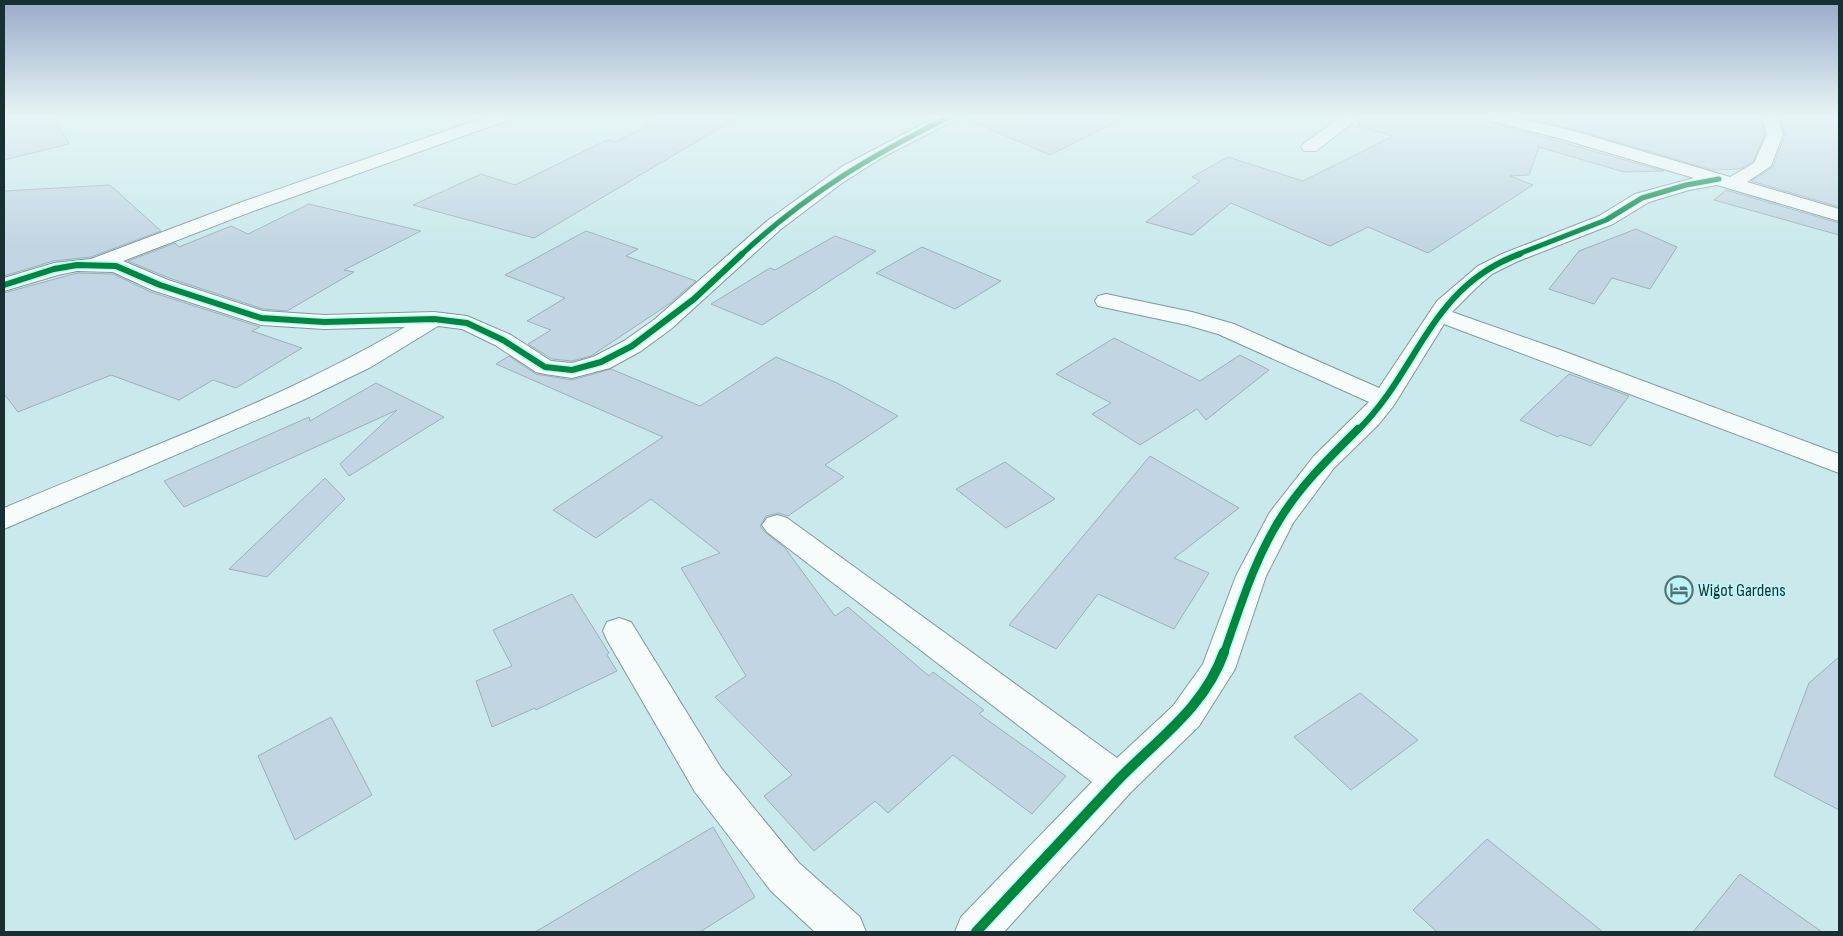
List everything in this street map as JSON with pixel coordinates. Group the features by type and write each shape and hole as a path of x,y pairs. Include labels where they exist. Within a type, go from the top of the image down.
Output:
{"street":[{"path":"97,264 250,206 378,161"},
{"path":"4,285 54,269 97,264 116,266 160,285 261,318 324,322 434,319 467,323 503,340 552,370 574,370 603,363 641,341 729,269 767,231 838,177 865,161"},
{"path":"1656,161 1839,215"},
{"path":"976,932 1118,780 1186,716 1218,669 1251,576 1280,518 1324,462 1370,418 1385,400 1403,368 1439,315 1468,283 1485,270 1509,258 1568,237 1606,220 1642,198 1686,185 1726,181 1762,166 1764,161"},
{"path":"1106,301 1192,319 1226,329 1385,400"},
{"path":"1439,315 1645,390 1839,464"},
{"path":"4,519 294,395 362,362 434,319"},
{"path":"777,525 1118,780"},
{"path":"619,631 708,780 785,877 845,932"}],"building":[{"path":"565,161 664,161 534,238 413,205 481,174 515,185"},
{"path":"1221,161 1240,161 1303,181 1344,161 1534,161 1529,175 1510,176 1533,185 1428,253 1368,227 1330,246 1231,203 1192,235 1146,222 1200,181 1192,177"},
{"path":"1586,161 1627,161 1664,171 1624,172"},
{"path":"1681,161 1754,161 1740,169 1712,170"},
{"path":"1775,161 1839,161 1839,207 1751,181 1773,167"},
{"path":"110,185 161,231 91,257 53,261 4,276 4,191"},
{"path":"1726,190 1839,223 1839,235 1714,200"},
{"path":"309,204 421,231 344,270 354,272 287,311 263,309 169,278 128,261 175,243 179,247 231,226 248,234"},
{"path":"1636,229 1677,247 1650,289 1612,278 1594,304 1549,289 1579,251"},
{"path":"586,231 638,249 626,256 696,281 669,304 591,356 572,361 552,359 528,344 551,330 527,321 565,298 505,275"},
{"path":"835,236 876,251 762,325 711,304 770,268 775,270"},
{"path":"922,247 1001,281 955,309 876,273"},
{"path":"77,273 113,274 151,292 260,327 252,331 302,348 236,388 213,380 179,400 111,375 18,412 4,394 4,293"},
{"path":"1114,338 1200,381 1240,355 1269,370 1206,420 1197,409 1140,445 1092,414 1111,403 1056,374"},
{"path":"509,356 536,374 572,380 611,369 700,406 776,357 837,383 898,416 825,465 844,477 788,516 778,513 766,516 760,526 785,548 835,616 848,607 929,676 933,672 984,710 979,714 1066,776 1032,814 953,755 888,813 875,801 814,851 764,796 792,775 715,697 746,676 681,568 720,553 651,499 596,538 553,510 663,437 496,364"},
{"path":"1569,374 1629,396 1591,446 1560,435 1558,437 1520,420"},
{"path":"376,383 444,417 349,476 340,464 397,410 184,507 164,481 309,417 310,421"},
{"path":"1150,456 1239,508 1174,558 1209,573 1174,629 1098,594 1056,649 1009,625"},
{"path":"1005,462 1055,499 1006,528 956,489"},
{"path":"325,478 345,499 267,577 229,569"},
{"path":"572,594 609,653 607,655 617,671 536,710 535,708 492,727 476,681 512,666 493,630"},
{"path":"1839,657 1839,810 1774,776 1809,683"},
{"path":"1360,693 1418,740 1351,790 1294,737"},
{"path":"331,717 372,795 295,840 258,756"},
{"path":"713,827 755,897 700,932 535,932"},
{"path":"1487,839 1603,932 1437,932 1413,910"},
{"path":"1740,874 1822,932 1693,932"}],"cycle path":[{"path":"4,285 54,269 77,265 116,266 160,285 261,318 324,322 434,319 467,323 503,340 545,367 572,370 601,362 632,346 663,324 694,299 783,218 864,161"},
{"path":"976,932 1118,780 1186,716 1218,669 1251,576 1280,519 1324,462 1370,418 1385,400 1403,368 1445,306 1468,283 1485,270 1509,258 1567,237 1606,220 1642,198 1686,185 1719,179"}],"place":[{"name":"Wigot Gardens","path":"1679,590"}]}
